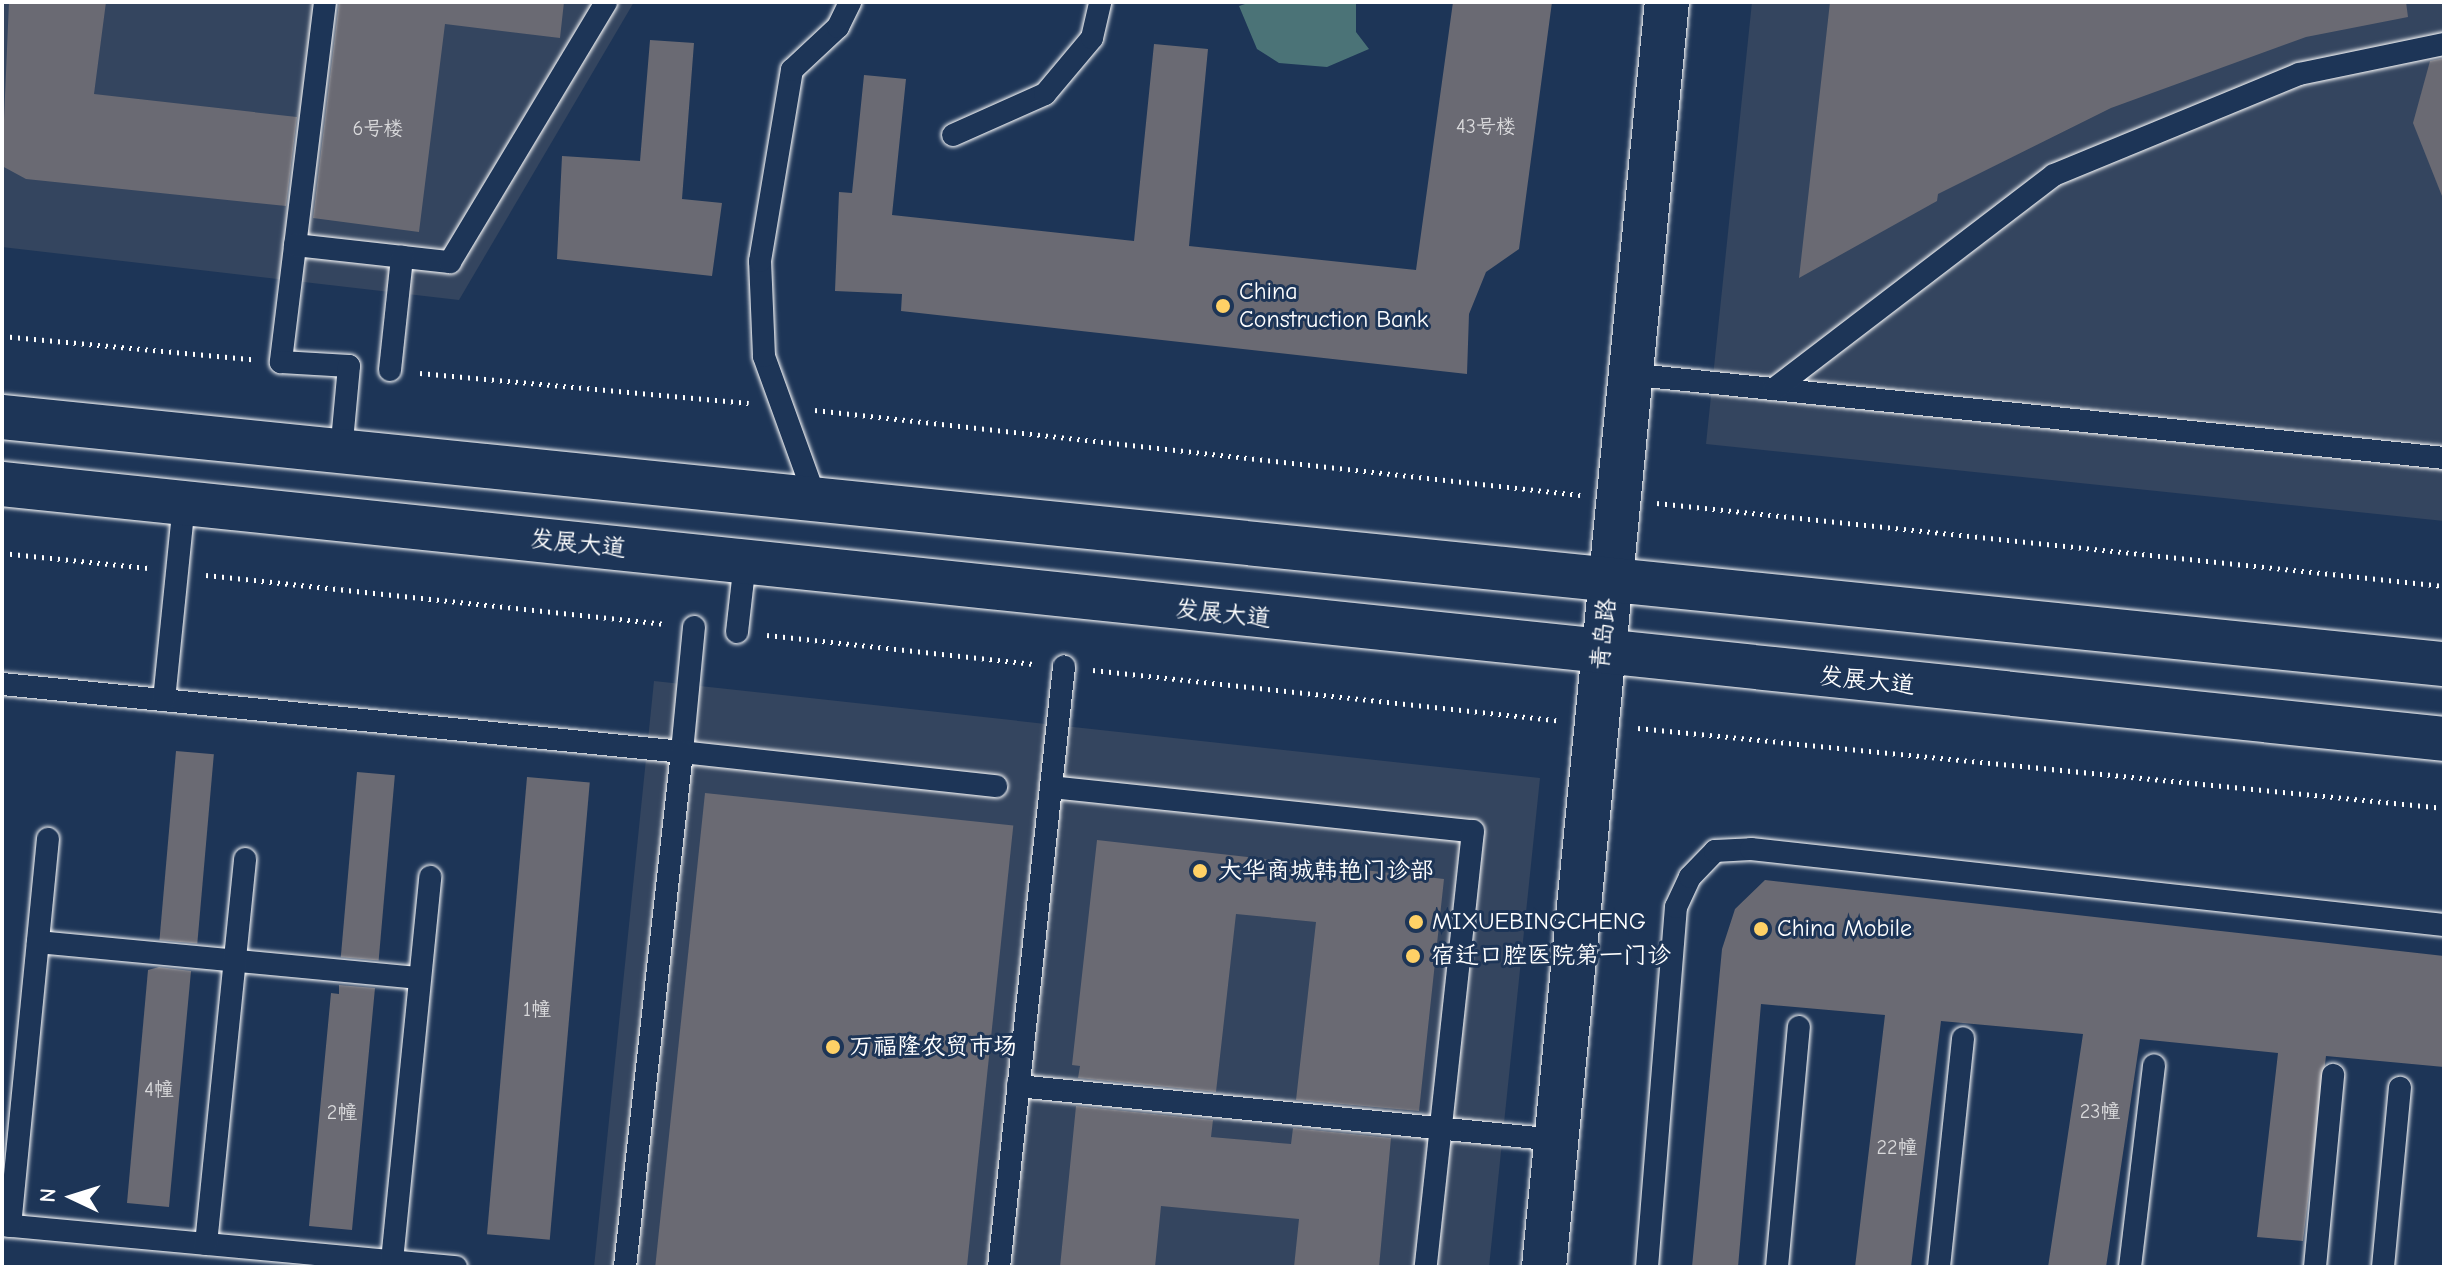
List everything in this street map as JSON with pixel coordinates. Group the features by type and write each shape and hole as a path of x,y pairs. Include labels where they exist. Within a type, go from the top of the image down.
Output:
{"main road":[{"name":"青岛路","path":"1544,1267 1627,374 1667,2"},
{"path":"2,417 2444,664"},
{"name":"发展大道","path":"2,484 1602,655 2444,739"}],"lane":[{"path":"325,2 281,362 349,366 341,453"},
{"path":"295,245 450,262 606,2"},
{"path":"816,500 779,406 764,356 760,261 776,141 792,70 838,27 850,2"},
{"path":"953,135 1045,94 1092,38 1100,2"},
{"path":"1774,389 2054,175 2299,74 2444,44"},
{"path":"390,370 402,257"},
{"path":"1627,374 2444,458"},
{"path":"164,700 184,503"},
{"path":"737,632 745,562"},
{"path":"625,1267 694,627"},
{"path":"999,1267 1064,667"},
{"path":"2,684 996,786"},
{"path":"1051,787 1473,831 1426,1267"},
{"path":"48,839 6,1226 456,1267"},
{"path":"1647,1267 1676,907 1715,851 1751,849 2444,925"},
{"path":"206,1244 245,859"},
{"path":"392,1261 430,877"},
{"path":"38,942 419,978"},
{"path":"1777,1267 1799,1027"},
{"path":"1939,1267 1963,1038"},
{"path":"2130,1267 2154,1065"},
{"path":"2315,1267 2333,1075"},
{"path":"1018,1086 1556,1140"},
{"path":"2383,1267 2400,1088"}],"path":[{"path":"2,336 281,362"},
{"path":"390,370 779,406 1615,499 2444,586"},
{"path":"2,553 694,627"},
{"path":"737,632 1595,724 2444,808"}],"shaded area":[{"path":"2,2 634,2 459,300 2,247"},
{"path":"1752,2 2444,2 2444,521 1706,444"},
{"path":"654,681 1540,778 1489,1267 594,1267"}],"green space":[{"path":"1251,2 1356,2 1356,32 1369,49 1327,67 1279,63 1257,49 1239,6"}],"building":[{"path":"9,2 106,2 94,94 297,117 286,206 26,179 2,166"},
{"path":"339,2 564,2 560,38 445,24 419,232 313,218"},
{"path":"1453,2 1552,2 1519,249 1486,272 1469,314 1467,374 901,311 902,294 835,291 839,192 852,193 864,75 906,79 892,215 1134,241 1154,44 1208,49 1189,246 1416,270"},
{"path":"1830,2 2406,2 2408,17 2306,37 2111,108 1938,194 1937,201 1799,278"},
{"path":"650,40 694,43 682,199 722,203 712,276 557,259 562,156 640,161"},
{"path":"2444,58 2442,196 2413,123 2430,61"},
{"path":"176,751 214,754 197,944 159,940"},
{"path":"357,772 395,775 379,961 341,957"},
{"path":"527,777 590,782 550,1240 487,1234"},
{"name":"万福隆农贸市场","path":"705,793 1013,825 967,1267 655,1267"},
{"path":"1097,840 1444,879 1419,1111 1296,1100 1316,922 1236,914 1216,1092 1078,1078 1080,1066 1072,1065"},
{"path":"1765,880 2444,956 2444,1067 2326,1056 2303,1241 2257,1237 2278,1053 2140,1039 2106,1267 2048,1267 2083,1034 1941,1021 1911,1267 1855,1267 1885,1015 1761,1004 1738,1267 1692,1267 1722,949 1735,909"},
{"path":"159,967 191,971 169,1207 127,1203 148,970"},
{"path":"339,985 375,988 352,1230 309,1226 331,993 339,994"},
{"path":"1076,1106 1213,1120 1211,1137 1291,1144 1293,1128 1391,1138 1379,1267 1294,1267 1299,1219 1161,1206 1155,1267 1060,1267"}],"place":[{"name":"China Construction Bank","path":"1223,306"},
{"name":"大华商城韩艳门诊部","path":"1200,871"},
{"name":"MIXUEBINGCHENG","path":"1416,922"},
{"name":"China Mobile","path":"1761,929"},
{"name":"宿迁口腔医院第一门诊","path":"1413,956"},
{"name":"万福隆农贸市场","path":"833,1047"}]}
